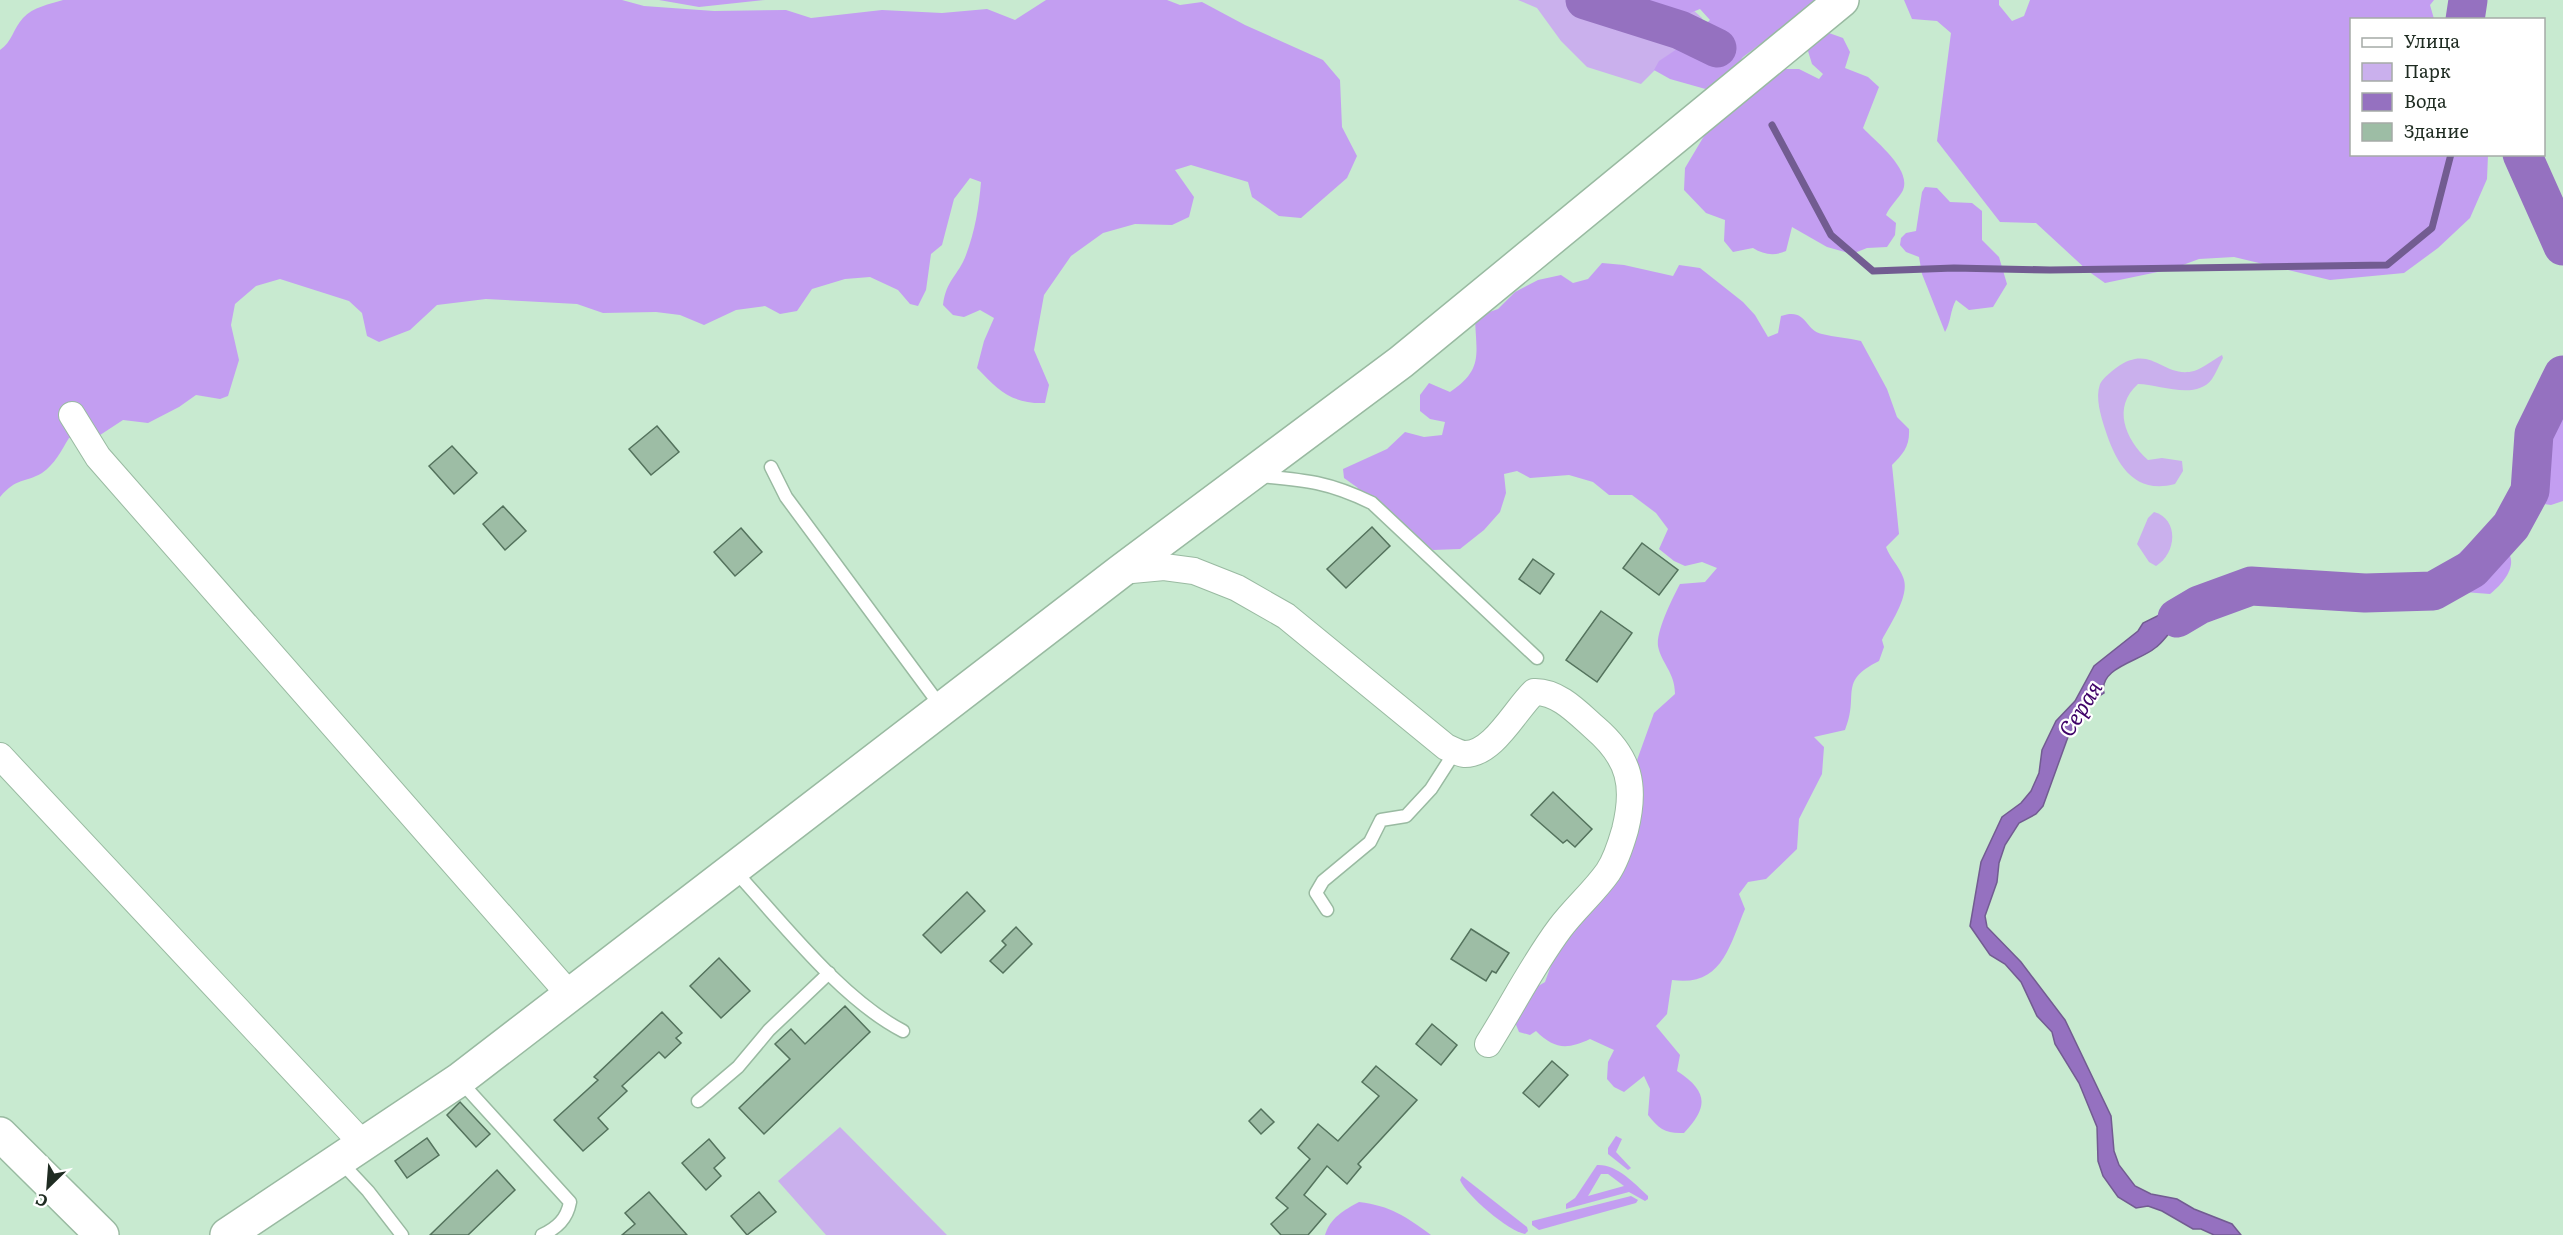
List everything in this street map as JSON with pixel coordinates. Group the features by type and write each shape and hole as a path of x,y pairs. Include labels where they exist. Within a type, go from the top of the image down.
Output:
{"street":[{"path":"227,1235 459,1080 1121,571 1401,362 1842,0"},
{"path":"72,415 98,457 570,995"},
{"path":"1121,571 1164,567 1194,571 1237,588 1286,616 1446,747 1464,754 1481,749 1498,737 1522,703 1534,692 1543,692 1568,705 1607,738 1629,775 1631,805 1622,843 1609,871 1560,928 1488,1044"},
{"path":"0,756 351,1152"},
{"path":"0,1134 102,1235"}],"lane":[{"path":"771,467 786,497 943,709"},
{"path":"1251,475 1317,482 1343,488 1372,503 1537,658"},
{"path":"1327,910 1316,893 1323,881 1370,842 1381,820 1406,816 1431,789 1455,750"},
{"path":"734,870 829,972 884,1021 903,1030"},
{"path":"698,1101 738,1067 770,1030 829,972"},
{"path":"459,1080 570,1202 568,1214 555,1229 542,1235"},
{"path":"351,1152 368,1191 402,1235"}],"green space":[{"path":"1518,0 1664,0 1691,8 1702,18 1705,34 1661,64 1641,84 1587,67 1561,41 1537,8"},
{"path":"2222,355 2223,358 2212,379 2205,386 2197,389 2177,390 2138,384 2130,393 2125,403 2124,413 2128,433 2133,442 2148,460 2162,458 2182,461 2183,471 2175,484 2148,485 2137,480 2121,464 2109,442 2099,407 2098,395 2101,382 2116,368 2128,361 2148,360 2183,372 2197,370"},
{"path":"2154,512 2168,522 2172,537 2168,553 2156,566 2149,562 2137,544 2148,518"},
{"path":"840,1127 947,1235 826,1235 778,1181"}],"shaded area":[{"path":"63,0 622,0 644,6 714,11 786,10 811,18 882,10 942,13 987,9 1015,20 1046,0 1167,0 1180,5 1202,2 1245,25 1323,60 1340,80 1342,127 1357,156 1347,178 1301,218 1279,216 1252,197 1248,182 1191,165 1175,170 1194,197 1189,217 1172,225 1135,224 1103,233 1071,256 1044,295 1034,350 1049,385 1045,403 1024,401 1007,394 977,368 984,341 994,318 980,310 964,317 953,315 943,305 949,284 966,255 976,219 981,182 970,178 954,199 942,245 931,254 926,290 918,306 910,304 898,290 870,277 845,279 812,289 797,311 780,314 765,306 736,310 704,325 680,315 656,312 603,313 577,304 486,299 437,305 410,330 379,342 367,336 362,313 349,301 280,279 256,286 235,304 231,325 239,360 228,396 220,399 196,395 148,423 123,420 94,439 83,436 69,438 51,466 36,476 11,486 0,497 0,50 27,14 42,6"},
{"path":"659,0 765,0 699,7"},
{"path":"1646,0 1820,0 1743,57 1722,85 1709,90 1670,79 1654,70 1659,61 1686,43 1710,20 1700,9 1680,17"},
{"path":"1904,0 1999,0 1999,5 2012,21 2024,16 2030,0 2434,0 2430,5 2434,18 2350,18 2350,156 2488,156 2487,179 2470,218 2438,248 2404,273 2330,280 2234,257 2199,259 2172,269 2105,283 2088,271 2036,223 2000,222 1937,141 1951,33 1937,21 1912,19"},
{"path":"1829,33 1843,38 1850,52 1845,68 1868,77 1879,87 1863,128 1892,157 1903,175 1902,192 1886,215 1896,223 1895,235 1887,247 1867,248 1852,254 1827,247 1792,227 1786,251 1770,254 1753,248 1733,252 1724,241 1725,220 1706,213 1684,190 1685,168 1707,131 1782,69 1799,69 1819,79 1823,74 1812,64 1808,51 1814,37"},
{"path":"1925,187 1937,188 1950,202 1972,203 1982,211 1982,240 1999,257 2007,284 1993,307 1969,310 1956,300 1945,332 1922,274 1919,257 1906,252 1900,245 1901,238 1906,233 1916,231 1922,192"},
{"path":"1602,263 1624,265 1673,276 1679,265 1700,268 1743,302 1755,315 1768,337 1778,333 1781,316 1796,314 1816,332 1861,341 1887,389 1897,417 1909,429 1905,449 1892,465 1899,534 1886,547 1903,577 1904,592 1902,601 1882,640 1884,647 1879,661 1858,676 1854,683 1845,730 1814,737 1824,747 1822,774 1799,819 1797,849 1766,879 1748,882 1739,894 1745,909 1721,961 1713,971 1702,977 1689,981 1672,980 1667,1014 1656,1026 1680,1055 1677,1071 1695,1086 1702,1100 1698,1115 1684,1133 1663,1130 1648,1115 1650,1089 1644,1076 1624,1092 1614,1087 1607,1079 1608,1062 1614,1050 1590,1039 1574,1045 1561,1046 1549,1041 1536,1031 1530,1035 1519,1032 1512,1015 1523,995 1545,982 1564,929 1591,888 1654,713 1675,694 1673,680 1658,646 1662,623 1669,605 1680,584 1705,582 1717,568 1702,562 1685,566 1674,561 1659,549 1668,529 1656,513 1632,495 1609,495 1593,482 1569,475 1530,478 1517,471 1504,474 1506,493 1500,512 1484,530 1460,549 1433,550 1362,502 1358,488 1344,478 1343,469 1387,449 1405,432 1424,437 1442,435 1445,422 1430,419 1420,411 1420,395 1429,383 1450,392 1468,376 1476,360 1475,317 1498,309 1515,292 1538,280 1561,275 1573,283 1588,279"},
{"path":"2563,398 2563,501 2551,505 2537,503 2523,481 2520,469 2523,460 2539,446"},
{"path":"2482,539 2504,548 2511,561 2510,569 2499,586 2490,594 2464,592 2453,575 2455,561 2465,548"},
{"path":"1616,1136 1622,1139 1616,1152 1631,1168 1628,1170 1608,1154 1608,1148"},
{"path":"1597,1165 1618,1171 1648,1196 1645,1201 1629,1192 1566,1209 1566,1204 1575,1198","holes":["1601,1174 1608,1174 1624,1186 1588,1196"]},
{"path":"1462,1176 1527,1227 1528,1231 1525,1234 1518,1231 1488,1212 1464,1187 1460,1180"},
{"path":"1631,1196 1638,1200 1636,1203 1539,1230 1532,1225 1532,1221"},
{"path":"1359,1202 1380,1206 1397,1213 1431,1235 1325,1235 1334,1219"}],"water":[{"path":"2220,585 2230,604 2184,621 2155,648 2107,677 2104,693 2092,701 2083,720 2068,737 2043,806 2036,814 2019,823 2005,845 1999,863 1997,882 1985,916 1987,927 2021,962 2065,1020 2111,1116 2114,1151 2119,1165 2135,1186 2151,1194 2177,1199 2194,1209 2232,1224 2241,1235 2214,1235 2201,1229 2193,1229 2162,1211 2148,1206 2136,1208 2118,1197 2103,1176 2098,1161 2097,1127 2079,1083 2055,1044 2052,1032 2037,1016 2021,982 2005,964 1990,955 1970,926 1981,862 2002,817 2021,803 2031,791 2039,773 2042,750 2056,721 2075,701 2094,666 2138,631 2143,623"}],"building":[{"path":"657,426 679,452 651,475 629,449"},
{"path":"452,446 477,473 454,494 429,466"},
{"path":"503,506 526,531 505,550 483,524"},
{"path":"1372,527 1390,546 1346,588 1327,569"},
{"path":"741,528 762,552 735,576 714,552"},
{"path":"1642,543 1678,570 1659,595 1623,568"},
{"path":"1533,559 1554,574 1540,594 1519,579"},
{"path":"1601,611 1632,633 1597,682 1566,660"},
{"path":"1553,792 1592,829 1575,847 1567,840 1563,843 1531,815"},
{"path":"967,892 985,911 941,953 923,935"},
{"path":"1016,927 1032,944 1003,973 990,961 1006,945 1002,941"},
{"path":"1471,929 1509,953 1496,973 1492,971 1486,981 1451,959"},
{"path":"719,958 750,991 721,1018 690,986"},
{"path":"845,1006 870,1032 764,1134 739,1108 790,1059 775,1044 791,1029 805,1044"},
{"path":"662,1012 682,1033 676,1038 681,1043 665,1058 659,1052 622,1086 627,1091 598,1118 608,1129 583,1151 554,1120 598,1080 594,1077"},
{"path":"1432,1024 1457,1045 1441,1065 1416,1044"},
{"path":"1552,1061 1568,1075 1539,1107 1523,1093"},
{"path":"1376,1066 1417,1100 1358,1164 1361,1167 1347,1184 1327,1166 1304,1195 1326,1214 1308,1235 1281,1235 1271,1224 1288,1208 1276,1198 1310,1159 1298,1148 1318,1124 1338,1141 1379,1096 1362,1082"},
{"path":"460,1102 490,1134 476,1147 447,1115"},
{"path":"1261,1109 1274,1122 1261,1134 1249,1121"},
{"path":"427,1138 439,1155 407,1178 395,1161"},
{"path":"709,1139 725,1158 714,1168 721,1176 706,1190 682,1163"},
{"path":"497,1170 515,1190 468,1235 430,1235"},
{"path":"649,1192 687,1235 622,1235 635,1224 625,1213"},
{"path":"759,1192 776,1212 747,1235 731,1216"}],"waterway":[{"path":"1585,0 1680,30 1717,48"},
{"name":"Серая","path":"2465,18 2468,0"},
{"path":"1772,125 1831,235 1873,271 1954,268 2050,270 2387,265 2432,228 2450,156"},
{"name":"Серая","path":"2523,156 2563,246"},
{"name":"Серая","path":"2177,618 2199,605 2251,586 2365,593 2433,591 2472,569 2511,526 2530,491 2534,434 2563,375"}]}
